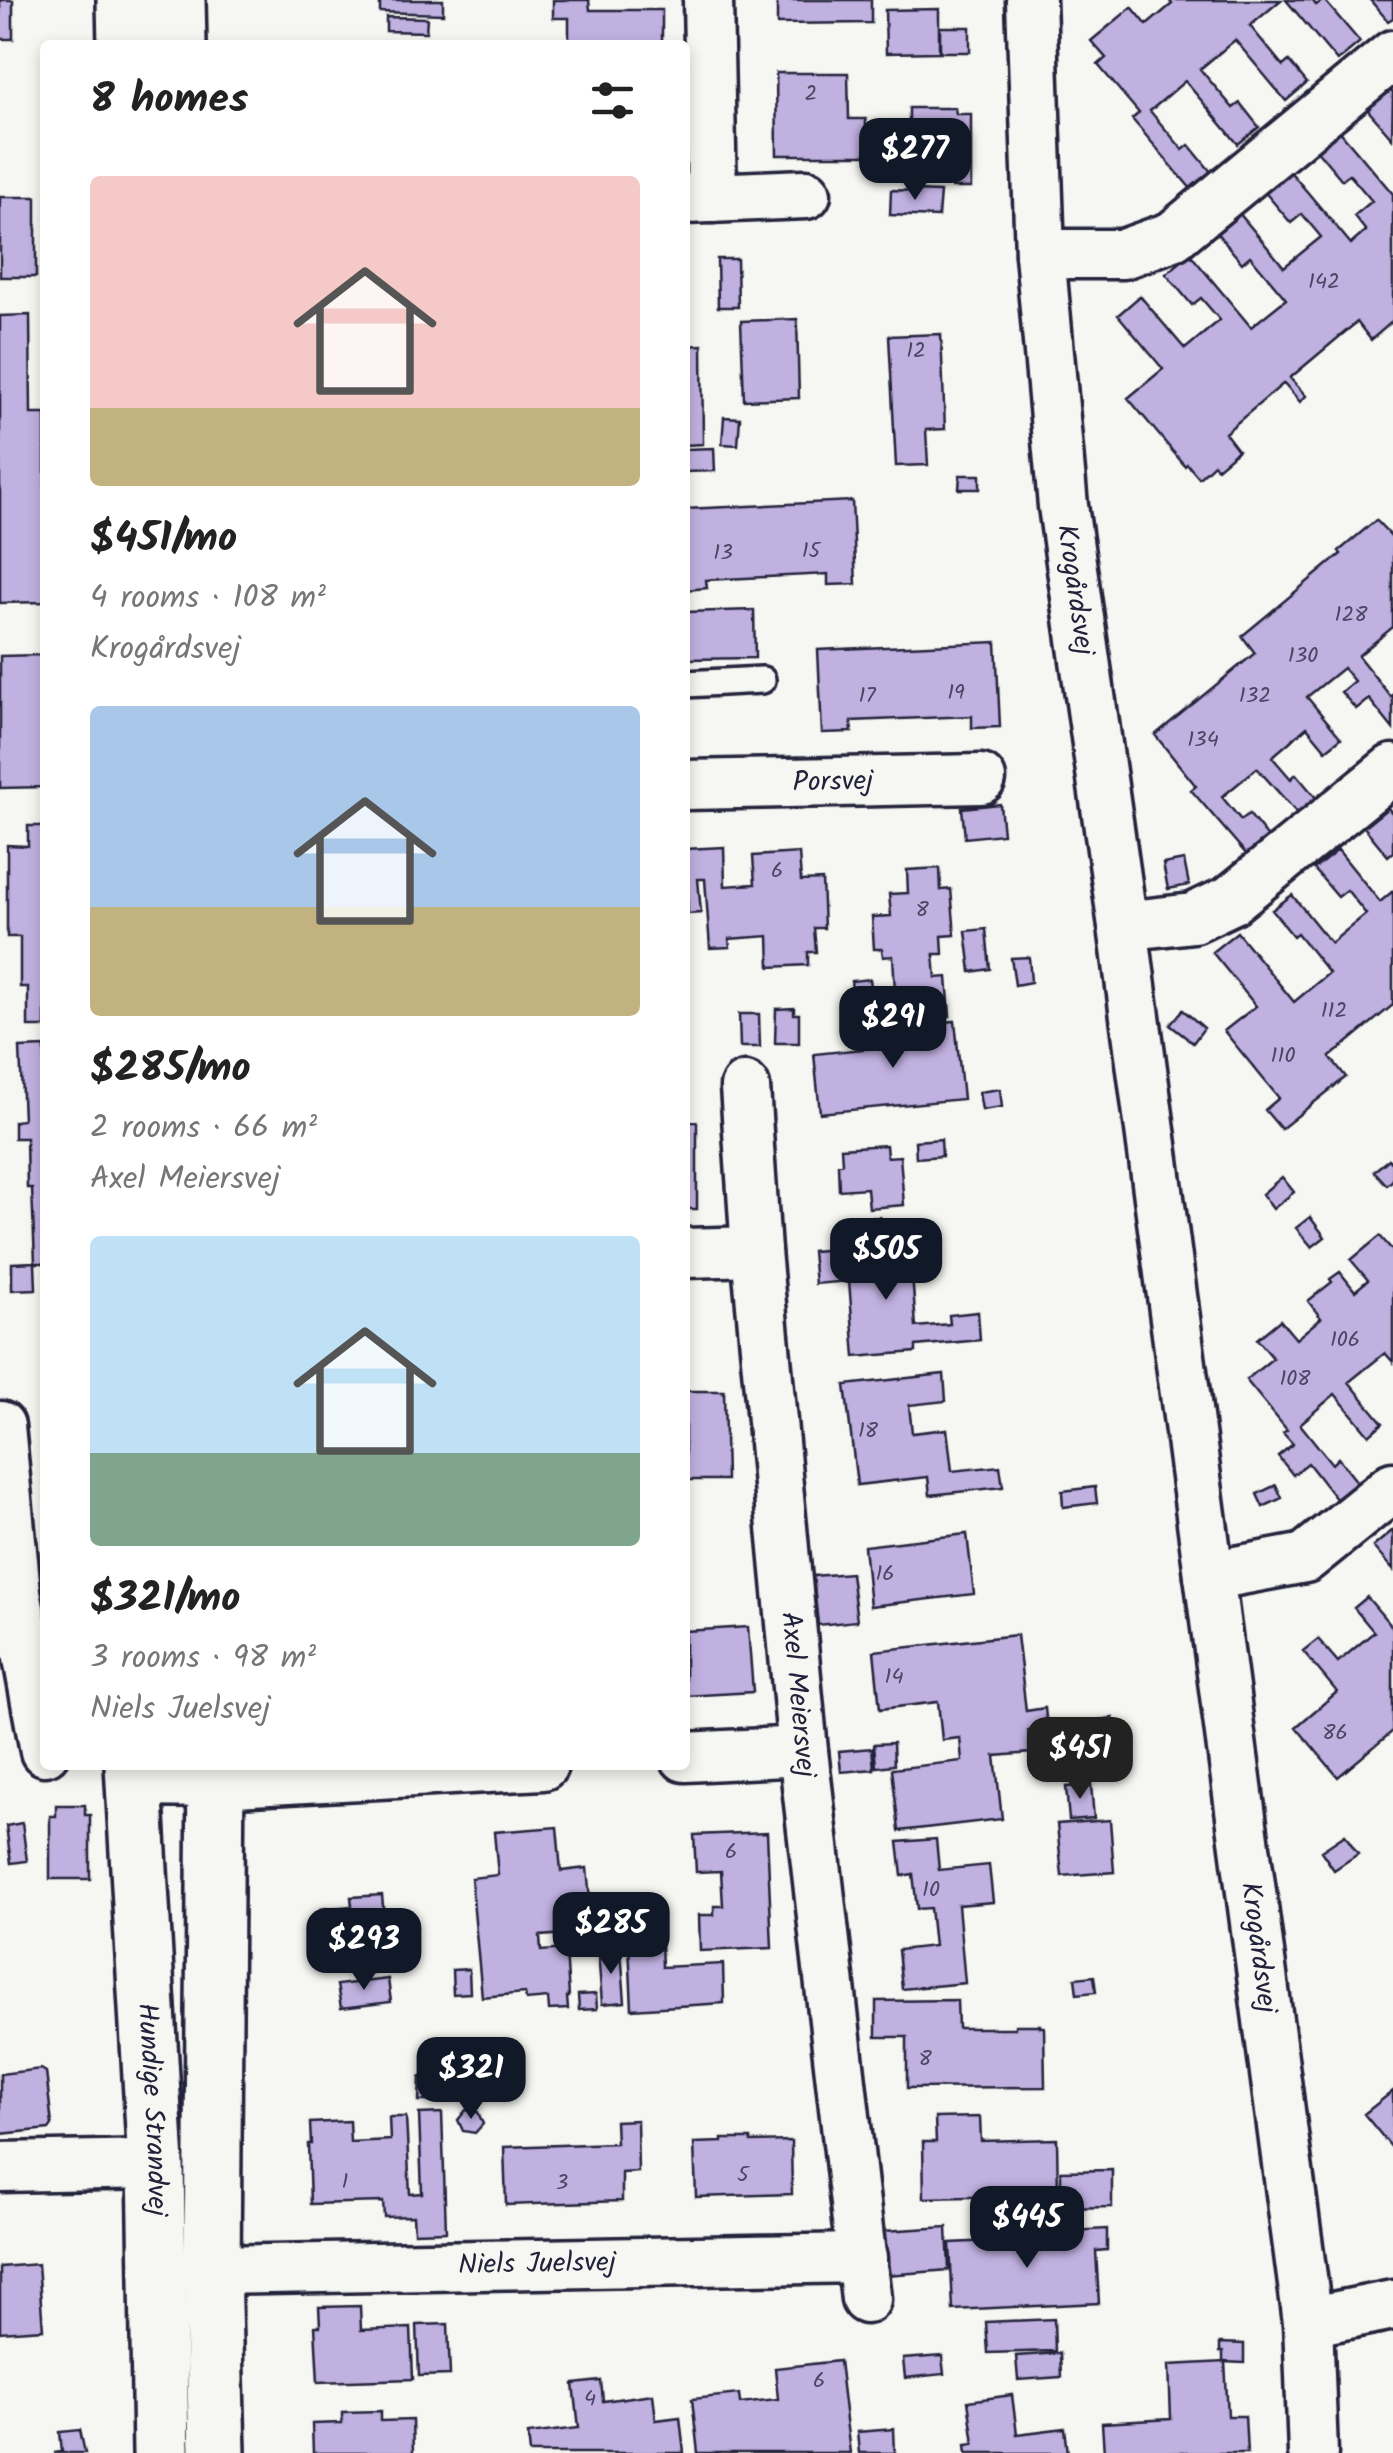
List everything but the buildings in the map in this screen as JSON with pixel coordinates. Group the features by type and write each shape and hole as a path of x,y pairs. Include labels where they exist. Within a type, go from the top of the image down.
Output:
{"main road":[{"path":"126,0 126,40"},
{"path":"177,0 178,40"},
{"name":"Hundige Strandvej","path":"132,1774 156,2164 162,2453"},
{"name":"Hundige Strandvej","path":"216,1774 212,2270 217,2453"}],"street":[{"path":"708,0 699,199 806,194"},
{"name":"Krogårdsvej","path":"1031,0 1040,254 1063,506 1123,926 1308,2322 1314,2453"},
{"path":"1040,254 1123,254 1173,236 1393,55"},
{"path":"1123,926 1193,918 1231,900 1393,769"},
{"name":"Porsvej","path":"690,785 981,779"},
{"name":"Axel Meiersvej","path":"745,1087 756,1251 803,1750 864,2279"},
{"path":"690,1253 756,1251"},
{"path":"0,1426 8,1592 40,1730"},
{"path":"1210,1576 1304,1558 1393,1487"},
{"path":"690,1757 803,1750"},
{"path":"132,1774 361,1770"},
{"path":"0,2166 156,2164"},
{"name":"Niels Juelsvej","path":"212,2270 864,2279"},
{"path":"1308,2322 1393,2305"}],"lane":[{"path":"690,684 762,680"}]}
